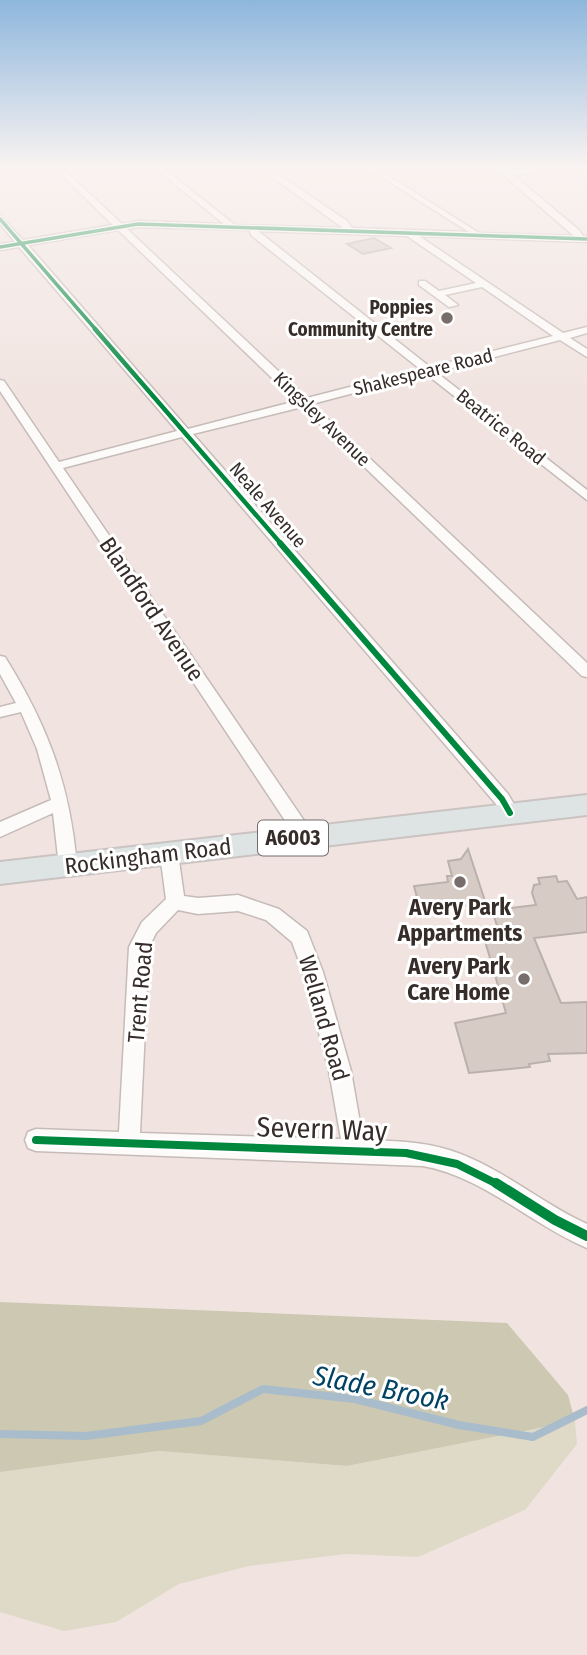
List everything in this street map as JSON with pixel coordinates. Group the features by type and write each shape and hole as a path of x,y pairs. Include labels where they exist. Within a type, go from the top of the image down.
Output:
{"main road":[{"name":"Rockingham Road","path":"0,873 587,805"}],"street":[{"path":"0,247 21,243"},
{"name":"Neale Avenue","path":"22,243 502,799 510,813"},
{"name":"Kingsley Avenue","path":"137,243 587,672"},
{"name":"Beatrice Road","path":"267,243 587,496"},
{"path":"424,243 587,354"},
{"path":"422,283 453,306"},
{"path":"437,294 482,284"},
{"name":"Shakespeare Road","path":"56,466 587,330"},
{"name":"Blandford Avenue","path":"0,383 301,830 303,837"},
{"path":"0,661 49,757 60,803 68,866"},
{"path":"0,712 24,706"},
{"path":"0,830 60,803"},
{"path":"169,854 175,902"},
{"name":"Trent Road","path":"129,1143 139,947 143,934 151,923 175,902"},
{"name":"Welland Road","path":"175,902 198,906 238,903 272,914 300,937 313,972 340,1071 354,1151"},
{"name":"Severn Way","path":"36,1140 433,1156 492,1180 562,1225 587,1236"}],"shaded area":[{"path":"0,1302 507,1323 568,1395 575,1421 347,1466 159,1451 0,1472"},
{"path":"575,1421 577,1444 525,1510 418,1557 345,1554 249,1566 179,1584 116,1622 64,1631 0,1612 0,1472 159,1451 347,1466"}],"building":[{"path":"383,243 391,248 363,254 347,244"},
{"name":"Avery Park Appartments","path":"468,849 486,904 420,909 414,886 448,882 447,876 452,876 448,861 461,859"},
{"name":"Avery Park Care Home","path":"556,876 558,882 567,881 577,899 587,897 587,932 534,938 561,1003 587,1002 587,1053 548,1054 550,1061 529,1064 530,1067 469,1073 455,1023 506,1013 483,934 499,932 491,907 536,905 532,893 534,885 540,884 538,878"}],"waterway":[{"name":"Slade Brook","path":"0,1434 86,1436 201,1421 263,1389 355,1399 459,1425 533,1437 587,1410"}],"cycle path":[{"path":"21,243 502,799 510,813"},
{"path":"0,247 23,243"},
{"path":"36,1140 423,1155 465,1167 587,1236"}],"place":[{"name":"Poppies Community Centre","path":"447,318"},
{"name":"Avery Park Appartments","path":"460,882"},
{"name":"Avery Park Care Home","path":"524,979"}]}
